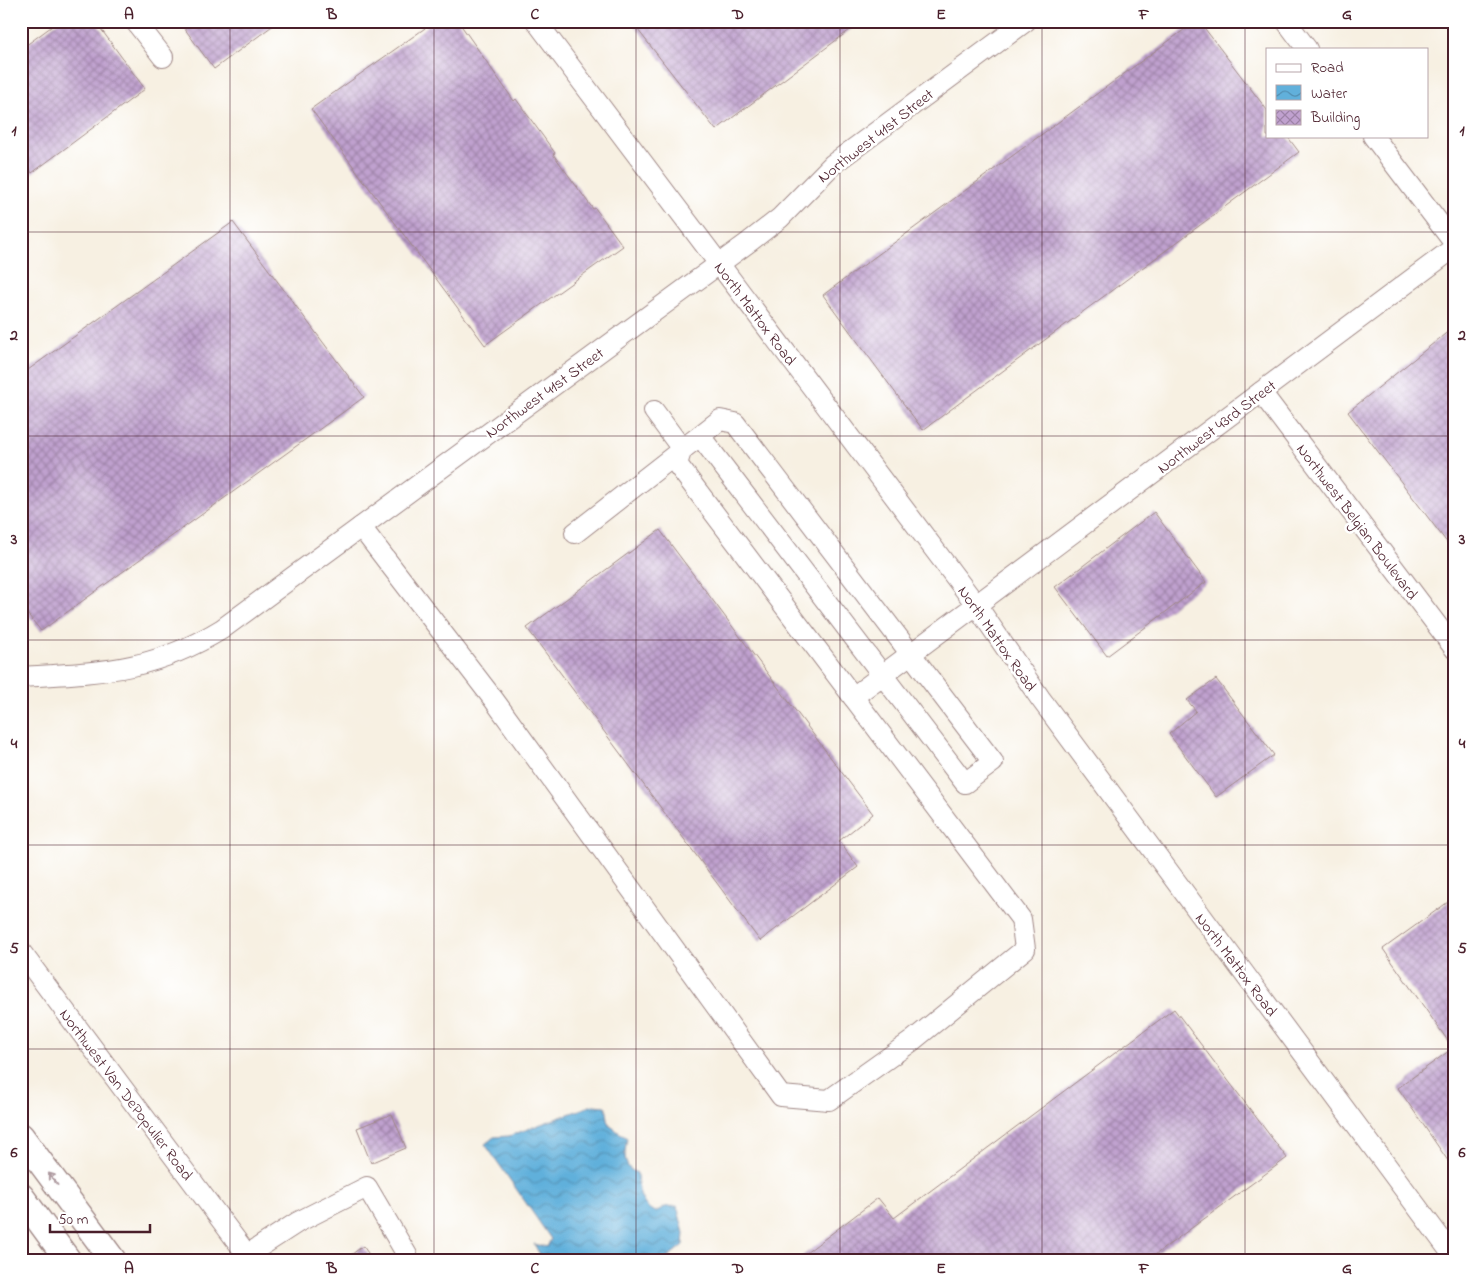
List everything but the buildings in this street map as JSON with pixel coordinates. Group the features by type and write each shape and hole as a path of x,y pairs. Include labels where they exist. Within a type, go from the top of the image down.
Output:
{"main road":[{"path":"21,1136 113,1260"},
{"path":"21,1196 68,1260"}],"street":[{"path":"135,21 163,58"},
{"name":"North Mattox Road","path":"536,21 977,606 1040,698 1455,1258"},
{"name":"Northwest 41st Street","path":"21,677 107,671 142,665 198,644 222,629 780,218 833,164 1026,21"},
{"path":"1286,21 1306,48"},
{"path":"1374,138 1455,246"},
{"name":"Northwest 43rd Street","path":"854,697 1455,246"},
{"name":"Northwest Belgian Boulevard","path":"1261,392 1455,649"},
{"path":"654,411 682,449"},
{"path":"575,532 720,420 736,423 993,762 965,783 700,436"},
{"path":"361,527 494,700 781,1096 828,1100 912,1042 1025,949 1021,919 678,464 682,449"},
{"name":"Northwest Van DePopulier Road","path":"21,952 249,1257"},
{"path":"249,1257 298,1222 366,1187 407,1255 402,1260"}],"water":[{"path":"593,1105 606,1106 609,1125 627,1138 626,1163 628,1167 637,1173 640,1196 646,1205 655,1212 665,1207 677,1206 684,1233 683,1245 664,1260 543,1260 534,1244 547,1247 551,1239 485,1144 494,1137 509,1136"}]}
